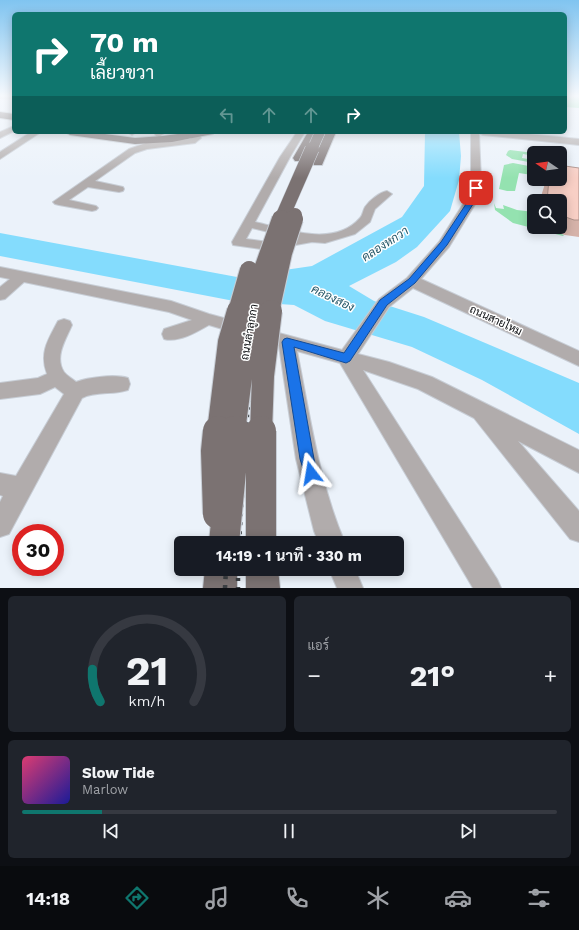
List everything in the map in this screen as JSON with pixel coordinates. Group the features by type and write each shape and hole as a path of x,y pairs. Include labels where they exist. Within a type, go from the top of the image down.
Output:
{"main road":[{"path":"84,134 142,144 200,134"},
{"path":"220,536 216,451 229,342 255,252 273,210 308,160 313,134"},
{"name":"ถนนลำลูกกา","path":"225,536 239,399 247,339 256,295 278,224 319,134"},
{"name":"ถนนลำลูกกา","path":"261,536 260,427 265,363 273,296 308,160 329,134"},
{"path":"220,588 221,576"},
{"path":"262,576 263,588"}],"street":[{"path":"0,135 6,123"},
{"path":"3,154 18,143 34,134"},
{"path":"300,134 285,157 238,242 268,246 312,238"},
{"path":"351,351 384,303 412,281 444,244 471,201 476,180 475,134"},
{"path":"502,134 579,142"},
{"path":"49,209 142,144"},
{"path":"3,154 18,154"},
{"path":"86,183 119,189"},
{"path":"249,224 312,238 325,239 351,231 366,219 370,208 387,194"},
{"path":"60,202 92,208"},
{"path":"0,272 170,307 287,342 351,351 389,370 425,383 579,462"},
{"path":"0,295 22,276"},
{"name":"ถนนสายไหม","path":"412,281 579,358"},
{"path":"170,334 191,328 207,319"},
{"path":"64,325 52,351 52,364 57,378 75,392"},
{"path":"287,342 307,459 328,536"},
{"path":"351,351 488,588"},
{"path":"0,391 40,386 57,378"},
{"path":"0,525 10,486 75,392 85,387 121,384"},
{"path":"478,411 579,530"},
{"path":"345,576 350,588"}],"green space":[{"path":"508,151 527,152 527,155 523,154 522,158 527,159 527,162 512,159 506,155"},
{"path":"513,163 527,166 527,174 519,173 515,191 499,189 504,165"},
{"path":"494,203 496,208 504,209 503,205 517,210 527,211 527,227 513,223 495,210"}],"water":[{"path":"425,134 459,134 461,156 459,180 450,211 417,247 396,262 349,286 374,301 424,317 579,383 579,434 482,380 412,347 325,321 294,305 234,301 0,256 0,233 237,277 312,266 402,217 424,186"}],"building":[{"path":"567,166 579,168 579,220 567,218 567,194 548,194 548,186 567,186"}],"railway":[{"path":"314,150 322,134"},
{"path":"281,220 315,149"},
{"path":"254,312 263,269 281,219"},
{"path":"236,432 242,375 255,311"},
{"path":"246,432 252,368 260,311"},
{"path":"228,536 236,431"},
{"path":"239,536 246,431"},
{"path":"225,588 226,576"},
{"path":"238,576 238,588"}],"route":[{"path":"311,473 307,459 287,342 346,358 384,303 412,281 444,244 471,201 476,188"}],"water label":[{"name":"คลองหกวา","path":"385,244"},
{"name":"คลองสอง","path":"333,298"}]}
